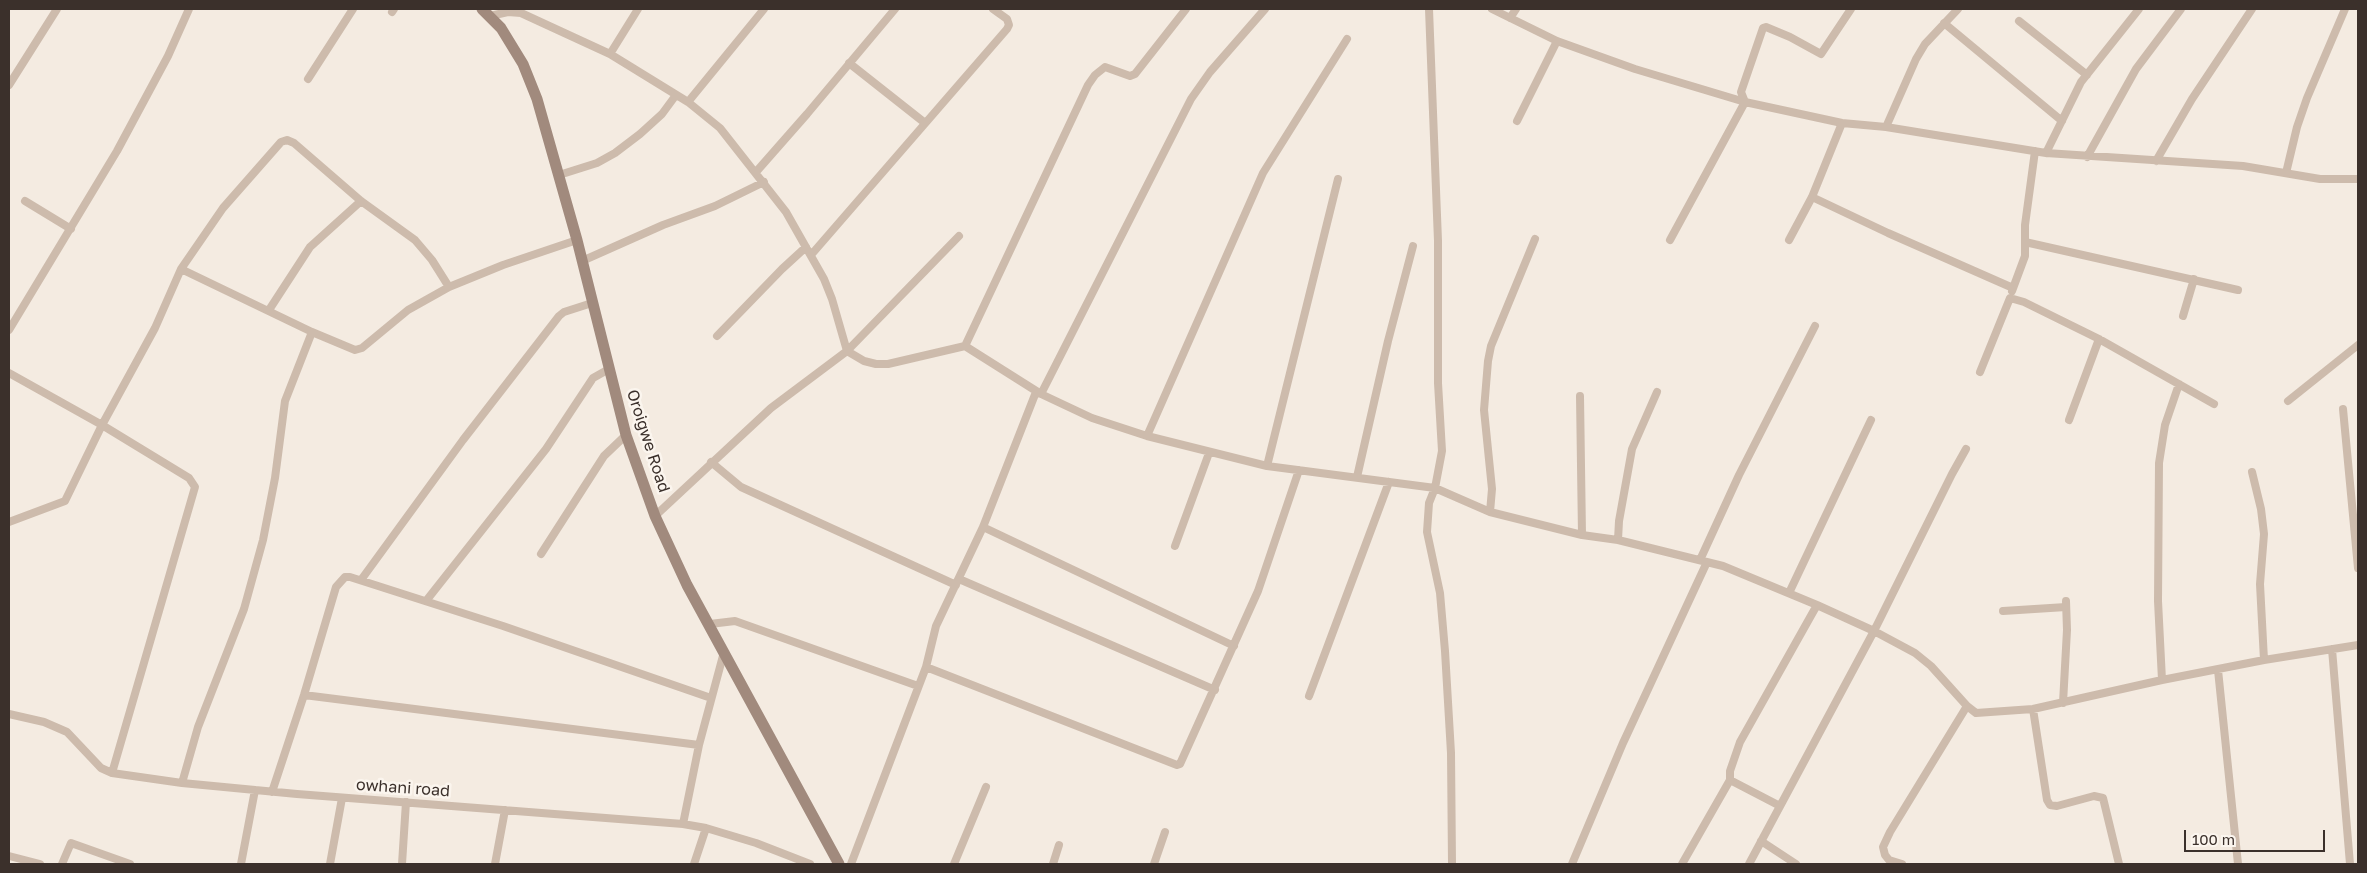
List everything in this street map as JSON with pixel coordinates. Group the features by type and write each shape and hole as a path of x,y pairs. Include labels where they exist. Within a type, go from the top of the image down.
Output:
{"street":[{"path":"9,85 57,9"},
{"path":"9,330 117,151 168,56 190,9"},
{"path":"308,79 353,9"},
{"path":"610,54 638,9"},
{"path":"688,102 764,9"},
{"path":"756,172 895,9"},
{"path":"811,256 1007,29 1009,24 1007,19 993,9"},
{"path":"965,346 1088,86 1095,75 1105,67 1130,76 1135,74 1186,9"},
{"path":"851,864 926,667 936,626 983,527 1038,393 1191,99 1210,72 1265,9"},
{"path":"1429,9 1438,241 1438,383 1442,439 1441,463 1429,503 1427,532 1440,594 1445,650 1451,753 1452,864"},
{"path":"1492,9 1557,41 1636,69 1745,102 1842,123 1886,127 2035,152 2243,166 2320,178 2358,179"},
{"path":"1510,18 1516,9"},
{"path":"1745,102 1741,92 1763,28 1766,27 1790,37 1821,54 1851,9"},
{"path":"1886,127 1916,59 1925,44 1958,9"},
{"path":"2046,153 2086,75 2138,9"},
{"path":"2087,157 2136,69 2181,9"},
{"path":"2156,161 2192,99 2252,9"},
{"path":"2286,173 2297,127 2307,98 2346,9"},
{"path":"486,12 522,11 610,54 688,102 720,128 778,201 811,256 832,299 847,351 864,361 888,364 965,346 1038,393 1092,418 1148,436 1209,453 1267,466 1435,488 1490,512 1582,535 1618,540 1740,572 1874,631 1923,659 1967,706 1976,713 1984,714 2033,709 2162,680 2264,660 2358,646"},
{"name":"Oroigwe Road","path":"486,12 501,28 529,77 577,240 626,435 655,516 670,550 839,864"},
{"path":"2019,21 2086,75"},
{"path":"1944,23 2062,121"},
{"path":"1148,436 1263,173 1347,39"},
{"path":"1517,121 1557,41"},
{"path":"850,63 925,122"},
{"path":"559,175 597,163 615,153 662,114 676,95"},
{"path":"1670,240 1745,102"},
{"path":"1789,240 1812,197 1842,123"},
{"path":"9,522 65,501 102,425 155,328 181,269 223,208 281,142 287,140 294,143 361,201 422,247 449,287"},
{"path":"1980,372 2025,256 2025,224 2035,152"},
{"path":"1267,466 1338,179"},
{"path":"582,261 663,225 724,202 764,182"},
{"path":"1812,197 1888,234 2013,288"},
{"path":"25,201 71,229"},
{"path":"269,310 310,247 361,201"},
{"path":"655,516 771,408 847,351 959,236"},
{"path":"181,269 312,332 355,350 362,348 408,310 449,287 504,265 577,240"},
{"path":"1490,512 1492,489 1484,410 1488,361 1491,346 1534,240"},
{"path":"2026,242 2238,290"},
{"path":"1357,477 1388,341 1413,246"},
{"path":"717,336 806,247"},
{"path":"2183,316 2194,279"},
{"path":"2010,298 2024,302 2100,338 2214,404"},
{"path":"361,580 497,394 559,316 564,312 592,303"},
{"path":"1572,864 1739,475 1815,326"},
{"path":"182,783 198,727 246,600 263,540 276,478 285,401 312,332"},
{"path":"2069,420 2100,338"},
{"path":"2288,401 2358,345"},
{"path":"426,601 546,449 593,378 609,369"},
{"path":"9,373 102,425 189,478 195,487 112,772"},
{"path":"2162,680 2158,601 2159,463 2165,425 2179,384"},
{"path":"1618,540 1619,520 1632,449 1657,392"},
{"path":"1580,396 1582,535"},
{"path":"2343,409 2358,568"},
{"path":"1789,593 1871,420"},
{"path":"541,554 604,456 626,435"},
{"path":"1749,864 1874,631 1966,449"},
{"path":"1175,546 1209,453"},
{"path":"711,462 741,487 957,582 1214,690"},
{"path":"926,667 1177,765 1183,761 1258,591 1299,470"},
{"path":"2252,472 2261,509 2264,534 2260,584 2264,660"},
{"path":"1309,696 1389,482"},
{"path":"983,527 1234,646"},
{"path":"272,792 336,587 345,578 361,580 426,601 711,698"},
{"path":"2003,611 2066,604 2063,703"},
{"path":"1682,864 1730,780 1730,771 1740,742 1816,605"},
{"path":"710,624 734,621 918,686"},
{"path":"2332,649 2350,864"},
{"path":"683,824 699,745 724,650"},
{"path":"2218,670 2238,864"},
{"path":"304,694 699,745"},
{"path":"1902,864 1889,860 1885,855 1883,847 1890,832 1967,706"},
{"path":"2033,709 2047,800 2050,805 2057,806 2094,796 2103,798 2119,864"},
{"name":"owhani road","path":"9,714 44,722 67,732 101,768 112,772 182,783 272,792 683,824 706,828 756,843 810,864"},
{"path":"1730,780 1780,806"},
{"path":"954,864 986,787"},
{"path":"241,864 256,790"},
{"path":"330,864 342,798"},
{"path":"402,864 406,802"},
{"path":"495,864 505,810"},
{"path":"694,864 706,828"},
{"path":"1154,864 1165,832"},
{"path":"1761,842 1796,864"},
{"path":"62,864 71,843 130,864"},
{"path":"1053,864 1060,845"},
{"path":"9,856 40,864"}]}
